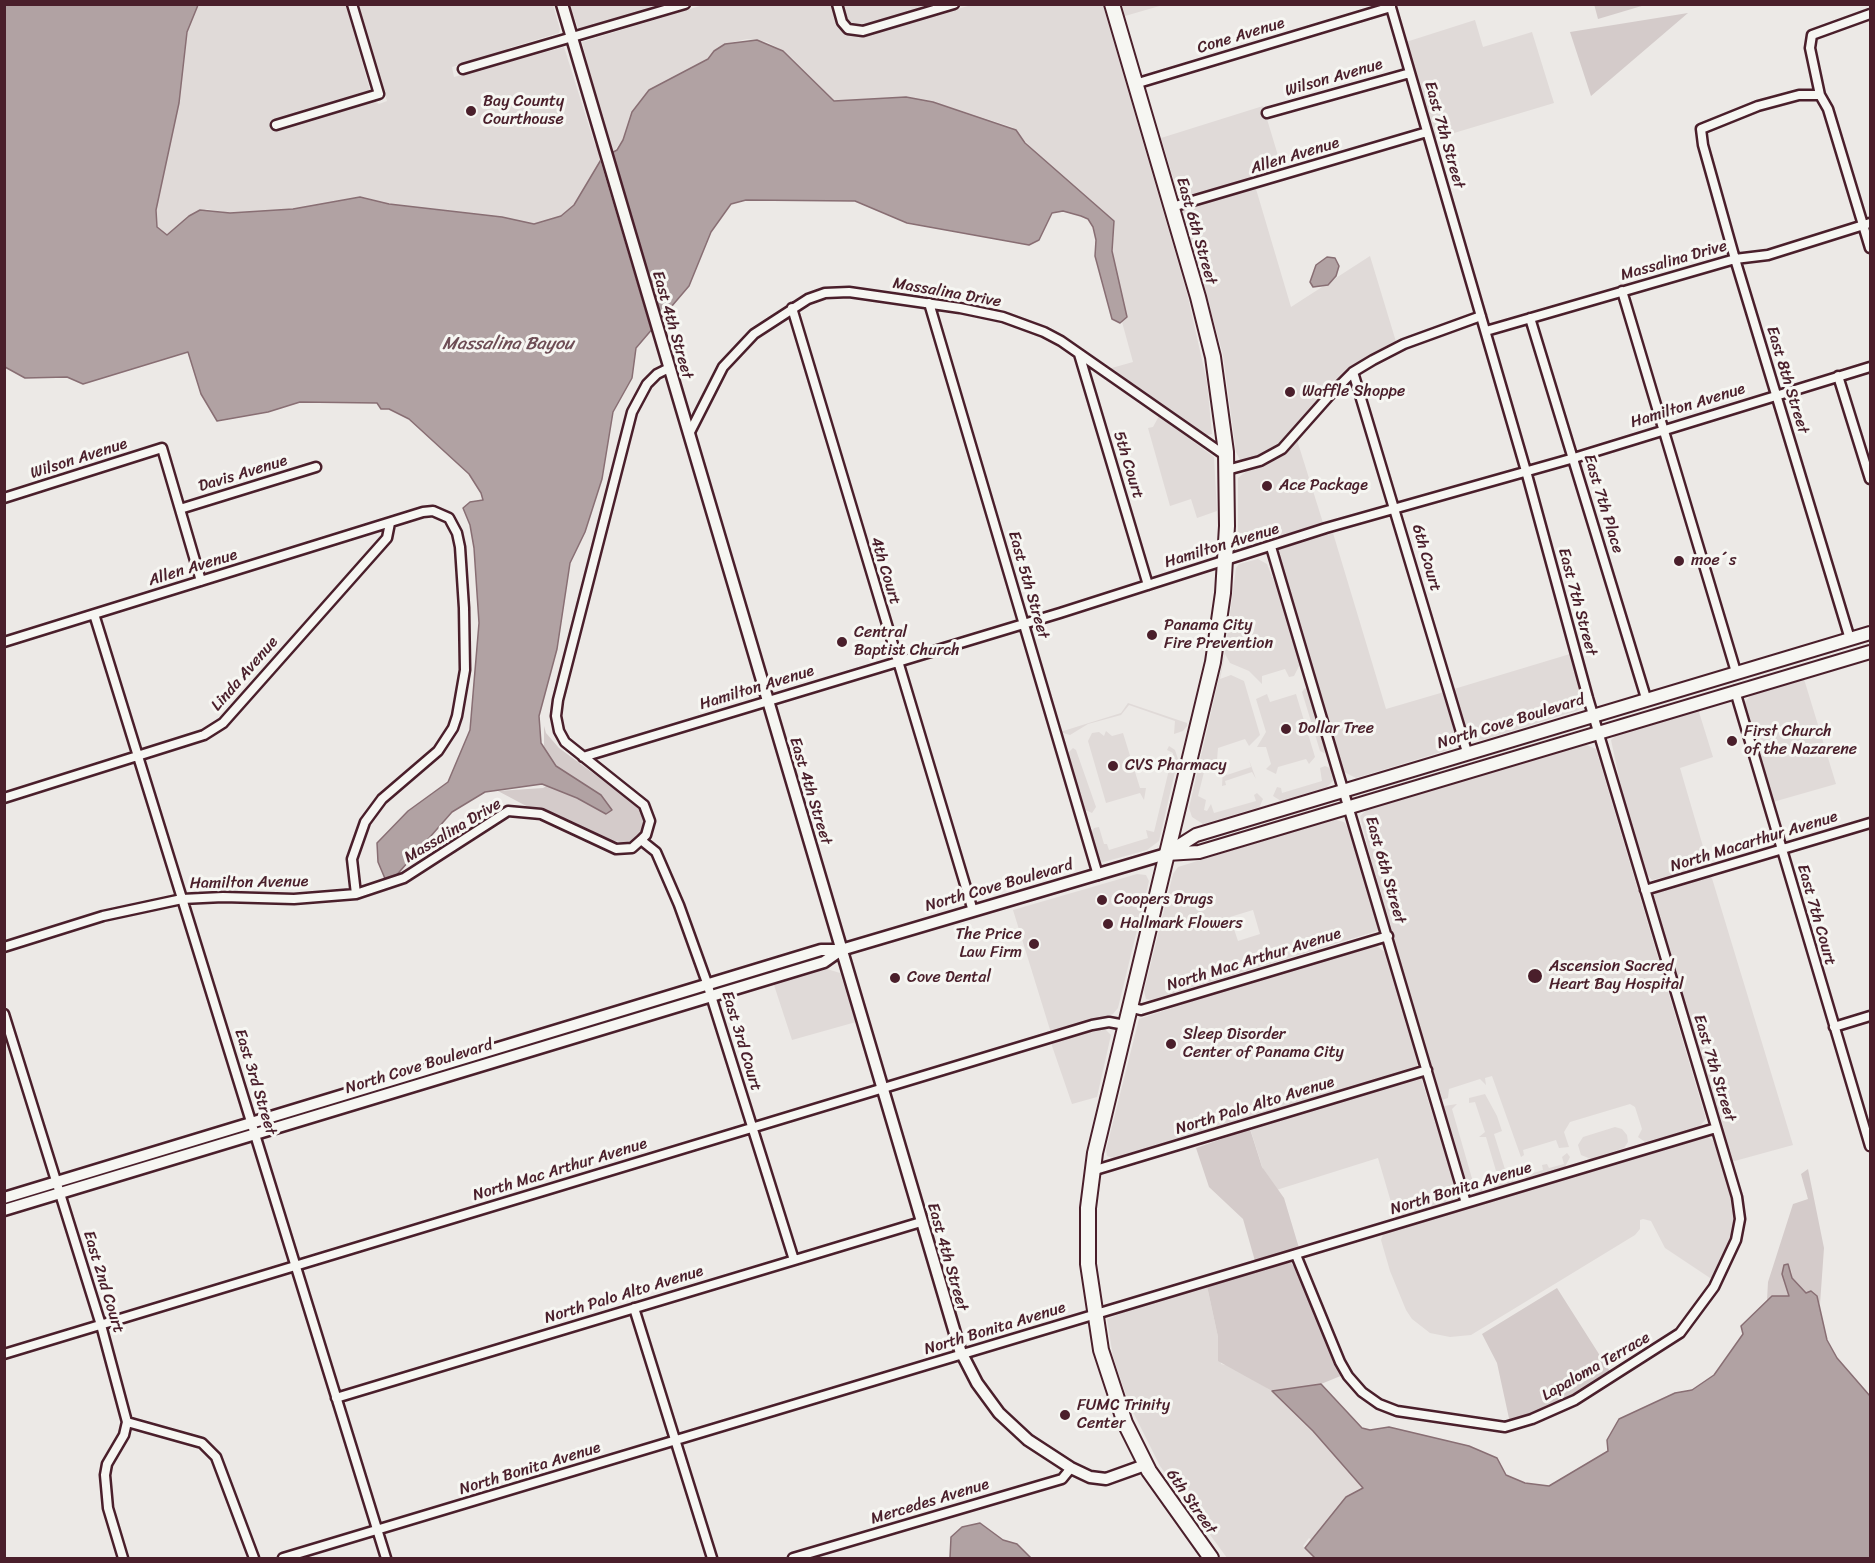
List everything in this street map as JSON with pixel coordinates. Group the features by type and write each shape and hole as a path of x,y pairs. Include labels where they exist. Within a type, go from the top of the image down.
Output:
{"main road":[{"name":"East 6th Street","path":"1112,4 1172,207 1213,357 1227,463 1226,561 1213,662 1129,1007"},
{"name":"North Cove Boulevard","path":"1166,854 1196,836 1646,698 1870,633"},
{"path":"1777,679 1795,666 1832,655 1850,639"},
{"name":"North Cove Boulevard","path":"1166,854 1199,852 1870,652"},
{"path":"1685,706 1700,694 1727,683 1736,672"},
{"name":"6th Street","path":"1129,1007 1092,1172 1087,1245 1094,1315 1110,1383 1145,1465 1211,1558"}],"street":[{"path":"276,125 379,94 352,4"},
{"name":"East 4th Street","path":"562,4 962,1355 981,1390 1003,1417 1028,1440 1071,1468 1087,1476 1103,1479 1122,1475 1145,1465"},
{"path":"463,69 685,4"},
{"path":"837,4 842,22 848,28 863,31 954,4"},
{"name":"Cone Avenue","path":"1135,84 1391,6"},
{"name":"East 7th Street","path":"1391,6 1526,471 1593,715 1740,1207"},
{"path":"1870,14 1812,35 1810,48 1820,94 1828,109 1867,224 1870,248"},
{"name":"Wilson Avenue","path":"1267,113 1410,73"},
{"name":"East 8th Street","path":"1820,94 1799,95 1758,106 1701,129 1702,146 1775,396 1850,639"},
{"name":"Allen Avenue","path":"1172,207 1427,132"},
{"name":"Massalina Drive","path":"1486,331 1735,259 1768,255 1867,224"},
{"path":"1622,291 1736,672"},
{"name":"Massalina Drive","path":"689,434 715,380 731,357 754,334 792,308 813,297 836,292 929,303 1011,320 1049,334 1227,463"},
{"name":"East 5th Street","path":"929,303 1098,875"},
{"name":"4th Court","path":"792,308 896,662 973,911"},
{"path":"1227,463 1264,459 1282,449 1353,372 1404,344 1481,316"},
{"name":"East 7th Place","path":"1530,318 1646,698"},
{"name":"5th Court","path":"1079,354 1148,585"},
{"name":"Hamilton Avenue","path":"583,757 1024,624 1326,528 1574,458 1870,367"},
{"path":"641,840 646,834 650,821 644,806 565,742 559,731 556,716 558,700 632,412 647,384 657,374 669,368"},
{"name":"6th Court","path":"1353,372 1467,752"},
{"path":"1838,376 1870,479"},
{"name":"Wilson Avenue","path":"4,498 162,448 180,509"},
{"name":"Davis Avenue","path":"180,509 316,467"},
{"path":"180,509 201,581"},
{"path":"356,894 352,859 359,834 382,799 427,762 453,728 465,670 460,547 457,533 449,518 433,512 423,512 390,523"},
{"name":"Allen Avenue","path":"4,642 390,523"},
{"name":"Linda Avenue","path":"4,798 204,735 223,723 387,538 390,523"},
{"name":"East 6th Street","path":"1271,547 1466,1203"},
{"name":"East 3rd Street","path":"94,614 386,1558"},
{"name":"East 7th Court","path":"1736,691 1870,1146"},
{"name":"Massalina Drive","path":"356,894 404,878 508,811 541,814 615,849 632,848 641,840"},
{"name":"North Macarthur Avenue","path":"1645,890 1870,823"},
{"name":"East 3rd Court","path":"641,840 656,852 679,905 708,985 794,1260"},
{"name":"North Cove Boulevard","path":"4,1198 821,951 841,950 1166,854"},
{"name":"Hamilton Avenue","path":"4,947 103,916 182,899 223,897 294,899 356,894"},
{"name":"North Mac Arthur Avenue","path":"1129,1007 1141,1010 1388,936"},
{"name":"North Cove Boulevard","path":"4,1210 824,962 841,950"},
{"name":"East 2nd Court","path":"4,1014 101,1325 128,1422"},
{"path":"1834,1027 1870,1016"},
{"name":"North Mac Arthur Avenue","path":"4,1354 1092,1025 1108,1022 1125,1025"},
{"path":"476,1055 480,1066"},
{"name":"North Palo Alto Avenue","path":"1092,1172 1427,1070"},
{"name":"North Bonita Avenue","path":"283,1558 1716,1128"},
{"name":"Lapaloma Terrace","path":"1296,1255 1340,1362 1348,1376 1362,1392 1379,1404 1397,1411 1488,1427 1505,1427 1532,1419 1575,1400 1641,1360 1684,1329 1710,1293 1726,1263 1740,1227 1740,1207"},
{"name":"North Palo Alto Avenue","path":"336,1398 921,1222"},
{"path":"634,1308 712,1558"},
{"path":"123,1558 108,1508 105,1474 128,1422 202,1443 216,1457 254,1558"},
{"name":"Mercedes Avenue","path":"793,1558 1062,1479 1071,1468"}],"shaded area":[{"path":"1122,4 1163,4 1163,5 1125,16"},
{"path":"1594,4 1645,4 1645,5 1598,19"},
{"path":"198,5 346,5 370,90 273,120 276,129 372,100 379,104 387,101 358,5 553,5 560,29 559,33 452,67 454,77 564,47 595,145 598,144 602,158 574,205 561,216 534,224 502,217 389,204 364,197 293,209 230,213 206,209 168,235 164,234 157,227 156,210 179,103 187,32"},
{"path":"570,5 667,5 584,29 578,28"},
{"path":"703,5 833,5 843,30 856,36 972,5 1103,5 1187,293 1207,382 1212,434 1205,436 1108,369 1133,362 1100,242 1114,238 1012,127 933,102 906,97 834,101 783,51 767,42 747,39 725,44 714,51 708,59 649,90 632,112 623,140 611,154 582,42"},
{"path":"841,5 937,5 858,27 847,20"},
{"path":"1688,13 1591,96 1570,32"},
{"path":"1475,20 1483,47 1532,32 1554,103 1434,139 1406,42"},
{"path":"1263,106 1283,172 1179,198 1161,138"},
{"path":"1256,189 1291,307 1370,256 1397,345 1344,376 1280,446 1259,457 1240,460 1236,452 1223,355 1183,212 1187,208"},
{"path":"1159,416 1214,457 1217,511 1197,518 1191,499 1170,506 1148,428 1153,427"},
{"path":"1297,440 1324,526 1243,549 1238,545 1238,478 1249,469 1275,459"},
{"path":"1333,533 1386,709 1444,692 1457,735 1456,744 1451,749 1356,778 1344,772 1277,550"},
{"path":"1258,559 1267,564 1282,601 1301,663 1294,676 1289,677 1285,669 1262,676 1262,684 1249,671 1230,663 1225,654 1220,679 1231,675 1244,681 1260,735 1249,746 1245,739 1218,748 1217,760 1200,763 1198,771 1207,766 1211,771 1204,772 1198,796 1206,800 1204,810 1207,811 1211,804 1214,813 1256,801 1254,795 1257,793 1263,799 1259,807 1203,824 1192,817 1189,808 1225,652 1236,568 1239,564"},
{"path":"1570,654 1583,701 1579,710 1483,740 1469,738 1454,689"},
{"path":"1804,679 1836,784 1773,802 1745,702 1752,694"},
{"path":"1305,688 1309,691 1328,752 1327,750 1324,753 1320,751 1302,692"},
{"name":"Dollar Tree","path":"1267,694 1270,702 1296,694 1315,757 1309,764 1306,759 1278,767 1276,774 1266,769 1271,764 1266,747 1257,747 1266,732 1256,699"},
{"path":"1128,703 1187,723 1187,726 1183,731 1174,734 1175,721 1129,705 1121,715 1088,724 1070,735 1060,732 1121,713"},
{"path":"1698,709 1713,757 1680,768 1709,867 1652,880 1646,873 1625,805 1611,740 1618,733"},
{"path":"544,726 546,733 559,748 639,807 644,816 645,826 633,841 625,843 609,840 551,813 530,808 498,791 543,788 552,783 544,757"},
{"name":"CVS Pharmacy","path":"1106,731 1112,736 1123,733 1140,788 1146,788 1144,800 1140,793 1106,803 1088,741 1092,733 1099,732 1104,736"},
{"name":"Ascension Sacred Heart Bay Hospital","path":"1584,744 1596,749 1706,1119 1699,1127 1645,1142 1638,1137 1642,1129 1635,1107 1630,1104 1570,1122 1564,1132 1569,1147 1559,1148 1556,1140 1523,1150 1524,1155 1521,1157 1492,1076 1485,1078 1486,1085 1480,1079 1449,1089 1448,1098 1442,1100 1444,1106 1457,1104 1452,1109 1475,1189 1481,1188 1483,1192 1475,1193 1468,1187 1376,880 1360,816 1369,808"},
{"path":"1169,746 1175,750 1178,759 1159,841 1147,850 1100,863 1090,835 1094,828 1099,827 1104,844 1107,844 1109,850 1148,838 1146,830 1154,832 1173,753 1167,750"},
{"path":"1073,748 1076,750 1096,807 1092,813 1083,809 1068,758"},
{"path":"1249,760 1256,779 1252,772 1225,781 1226,785 1222,786 1223,769 1227,775 1251,767"},
{"path":"1325,766 1331,768 1333,781 1327,787 1281,801 1273,796 1277,787 1281,788 1282,793 1322,781 1320,768"},
{"path":"1333,819 1344,822 1380,927 1377,931 1151,1000 1146,999 1144,991 1173,874 1178,867","holes":["1253,910 1260,934 1238,941 1230,917"]},
{"path":"1137,874 1146,875 1149,881 1118,1008 1113,1014 1051,1033 1013,910"},
{"name":"Ascension Sacred Heart Bay Hospital","path":"1711,875 1793,1145 1731,1162 1653,896"},
{"path":"1377,946 1386,953 1418,1061 1417,1067 1117,1159 1107,1156 1106,1150 1139,1019 1228,989"},
{"path":"827,969 840,973 856,1022 792,1040 774,985"},
{"path":"1104,1028 1111,1035 1097,1097 1072,1104 1051,1043"},
{"path":"1421,1078 1456,1189 1453,1200 1396,1219 1378,1158 1270,1192 1250,1128"},
{"path":"1485,1094 1502,1131 1494,1134 1508,1179 1514,1178 1515,1182 1491,1189 1499,1181 1486,1137 1479,1137 1485,1132 1475,1102 1469,1103 1469,1098"},
{"path":"1615,1127 1622,1129 1627,1135 1628,1142 1624,1148 1591,1159 1581,1155 1578,1145 1583,1137"},
{"path":"1250,1129 1262,1167 1284,1198 1299,1248 1255,1261 1243,1219 1209,1187 1196,1148"},
{"path":"1708,1137 1714,1141 1737,1215 1727,1251 1713,1280 1665,1248 1651,1221 1643,1219 1640,1220 1640,1229 1635,1235 1471,1335 1450,1337 1430,1333 1412,1319 1406,1310 1390,1271 1381,1240 1383,1234"},
{"path":"1567,1153 1570,1157 1565,1167 1526,1179 1525,1168 1530,1174 1543,1170 1542,1165 1547,1164 1549,1168 1564,1164 1562,1157"},
{"path":"1808,1169 1824,1248 1820,1304 1817,1296 1806,1294 1792,1278 1791,1269 1789,1297 1776,1296 1767,1300 1768,1282 1793,1204 1808,1199 1801,1174"},
{"path":"1284,1263 1291,1263 1296,1269 1343,1375 1321,1384 1272,1391 1218,1361 1218,1337 1207,1286"},
{"path":"1207,1286 1218,1337 1221,1364 1230,1366 1272,1391 1313,1431 1363,1488 1346,1497 1313,1541 1309,1538 1303,1546 1315,1558 1227,1558 1160,1466 1129,1404 1113,1357 1107,1319"},
{"path":"1557,1288 1611,1373 1567,1399 1510,1423 1497,1363 1482,1334"}],"water":[{"name":"Massalina Bayou","path":"4,5 198,5 187,32 179,103 156,210 157,227 167,235 189,216 200,210 230,213 293,209 360,197 389,204 502,217 534,224 561,216 574,205 602,158 617,150 623,140 632,112 649,90 708,59 714,51 725,44 757,40 783,51 834,101 906,97 933,102 1016,130 1025,143 1114,221 1112,251 1127,317 1120,323 1112,319 1095,256 1096,240 1093,227 1088,219 1081,216 1063,211 1052,213 1039,240 1029,245 907,223 855,201 746,200 731,204 711,232 689,286 636,348 632,378 613,412 602,479 585,532 570,563 557,649 539,716 541,743 556,766 601,795 612,810 606,814 577,798 542,784 485,792 452,812 394,878 386,881 378,862 377,843 408,811 448,782 470,730 479,623 474,548 470,525 463,508 470,502 483,500 481,493 469,474 409,419 389,409 381,409 377,403 300,402 268,412 217,421 201,394 188,352 83,384 67,377 25,378 5,367"},
{"path":"1327,257 1335,258 1339,266 1336,276 1328,285 1313,287 1310,282 1316,265"},
{"path":"1788,1264 1792,1278 1806,1293 1811,1291 1817,1296 1827,1340 1837,1358 1870,1396 1870,1558 1315,1558 1305,1548 1346,1497 1363,1488 1313,1431 1272,1391 1321,1384 1362,1428 1370,1430 1389,1427 1469,1446 1497,1458 1506,1475 1525,1483 1549,1486 1608,1451 1607,1440 1619,1419 1675,1393 1692,1390 1714,1375 1743,1334 1741,1326 1772,1296 1789,1296 1782,1274 1784,1265"},
{"path":"980,1523 1003,1540 1017,1544 1031,1558 950,1558 951,1537 962,1527"}],"pier":[{"path":"612,150 662,320 652,333 599,156"}],"place":[{"name":"Bay County Courthouse","path":"471,111"},
{"name":"Waffle Shoppe","path":"1290,392"},
{"name":"Ace Package","path":"1267,486"},
{"name":"moe´s","path":"1679,561"},
{"name":"Panama City Fire Prevention","path":"1152,635"},
{"name":"Central Baptist Church","path":"842,642"},
{"name":"Dollar Tree","path":"1286,729"},
{"name":"First Church of the Nazarene","path":"1732,741"},
{"name":"CVS Pharmacy","path":"1113,766"},
{"name":"Coopers Drugs","path":"1102,900"},
{"name":"Hallmark Flowers","path":"1108,924"},
{"name":"The Price Law Firm","path":"1034,944"},
{"name":"Ascension Sacred Heart Bay Hospital","path":"1535,976"},
{"name":"Cove Dental","path":"895,978"},
{"name":"Sleep Disorder Center of Panama City","path":"1171,1044"},
{"name":"FUMC Trinity Center","path":"1065,1415"}]}
